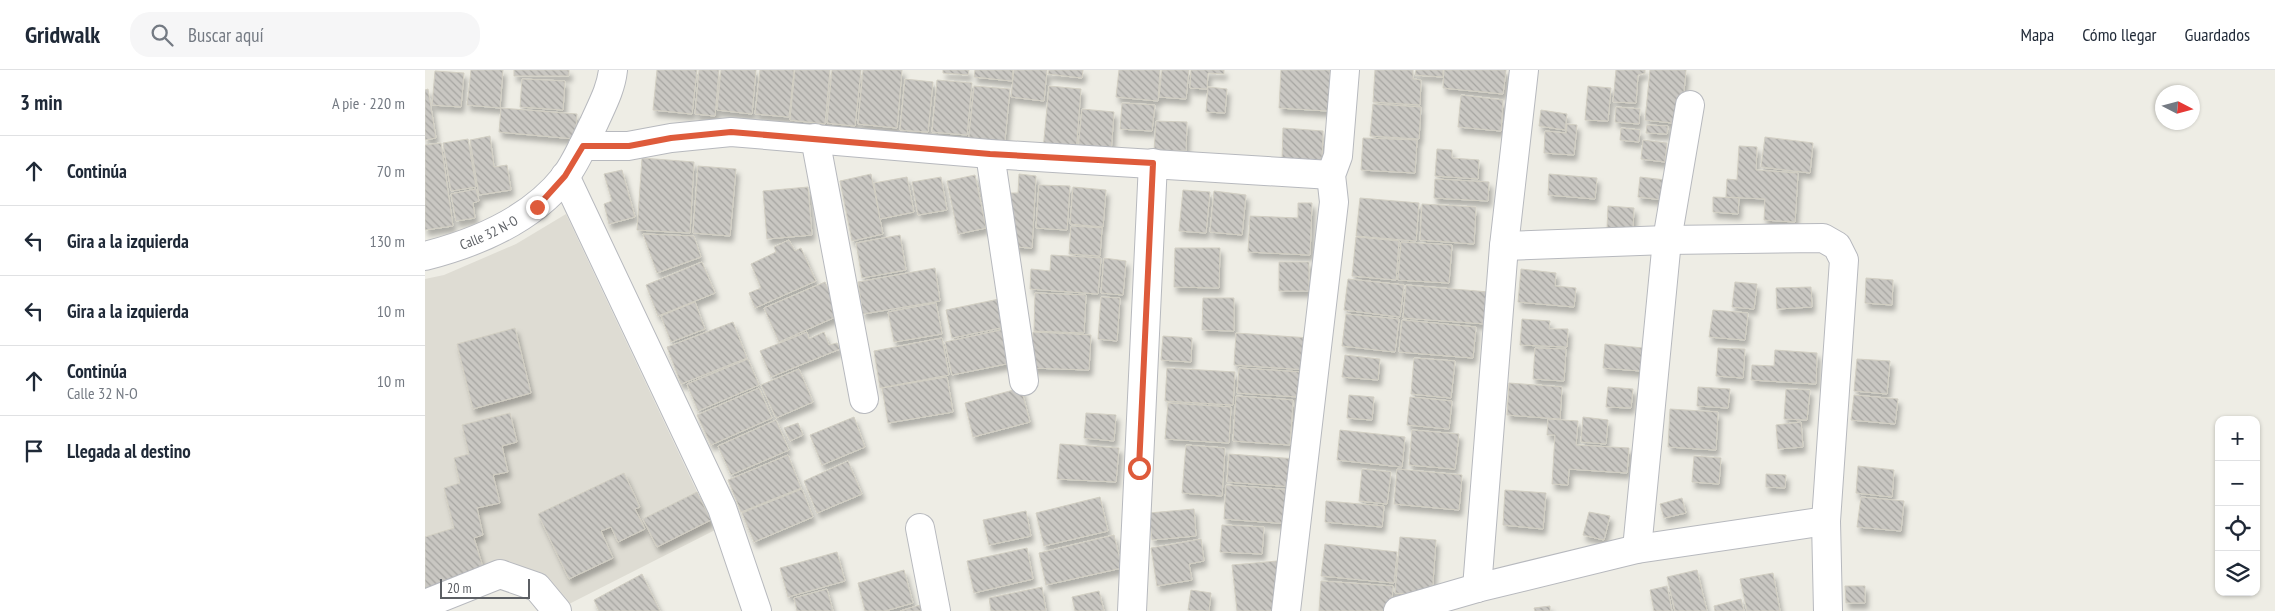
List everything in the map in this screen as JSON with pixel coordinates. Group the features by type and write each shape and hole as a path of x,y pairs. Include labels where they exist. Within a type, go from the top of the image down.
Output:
{"street":[{"name":"Calle 32 N-O","path":"425,256 481,237 537,207 565,176 583,146 611,86 613,70"},
{"path":"1286,611 1334,202 1331,175 1338,156 1345,70"},
{"path":"1477,588 1503,246 1524,70"},
{"path":"1637,549 1667,240 1690,105"},
{"path":"583,146 629,146 671,138 731,132 990,154 1331,175"},
{"path":"815,138 863,399"},
{"path":"990,154 1024,381"},
{"path":"1132,611 1153,163"},
{"path":"565,176 722,508 757,611"},
{"path":"1503,246 1667,240 1823,238 1837,246 1844,260 1826,522 1828,611"},
{"path":"1397,611 1477,588 1637,549 1826,522"},
{"path":"920,528 936,611"},
{"path":"425,604 501,574 537,587 557,611"}],"shaded area":[{"path":"566,214 715,530 569,604 534,571 507,565 425,597 425,279 444,275 516,244"}],"building":[{"path":"471,70 503,70 500,108 467,105"},
{"path":"514,70 569,70 569,76 514,76"},
{"path":"657,70 697,70 692,114 653,110"},
{"path":"699,70 719,70 715,116 695,114"},
{"path":"721,70 756,70 752,114 717,110"},
{"path":"760,70 794,70 789,117 755,114"},
{"path":"795,70 830,70 825,124 790,120"},
{"path":"832,70 861,70 855,126 827,123"},
{"path":"863,70 902,70 897,128 858,124"},
{"path":"943,70 969,70 968,75 943,73"},
{"path":"975,70 1013,70 1012,81 974,77"},
{"path":"1014,70 1047,70 1044,101 1011,97"},
{"path":"1049,70 1083,70 1082,78 1048,74"},
{"path":"1119,70 1160,70 1158,101 1116,97"},
{"path":"1162,70 1189,70 1186,99 1159,97"},
{"path":"1191,70 1224,70 1224,74 1208,73 1207,89 1190,88"},
{"path":"1281,70 1330,70 1328,111 1279,108"},
{"path":"1375,70 1413,70 1413,79 1421,80 1420,105 1373,102"},
{"path":"1416,70 1443,70 1443,77 1415,75"},
{"path":"1444,70 1506,70 1503,94 1443,88"},
{"path":"1616,70 1645,70 1645,73 1638,75 1636,103 1613,102"},
{"path":"1650,70 1686,70 1681,124 1645,120"},
{"path":"435,71 464,73 461,107 432,105"},
{"path":"522,79 565,81 563,110 520,107"},
{"path":"905,79 933,82 928,132 900,130"},
{"path":"937,80 972,83 967,135 932,132"},
{"path":"974,86 1010,89 1004,150 968,146"},
{"path":"1049,86 1081,89 1076,153 1043,150"},
{"path":"1588,86 1611,88 1608,121 1585,120"},
{"path":"1208,87 1227,89 1225,113 1206,112"},
{"path":"428,89 436,138 425,140 425,90"},
{"path":"1461,95 1503,100 1501,131 1458,127"},
{"path":"1122,103 1155,105 1152,131 1120,129"},
{"path":"1373,104 1421,107 1419,139 1370,136"},
{"path":"1616,107 1640,109 1639,124 1615,122"},
{"path":"501,108 577,114 575,139 499,132"},
{"path":"1082,109 1114,112 1111,153 1078,150"},
{"path":"1541,110 1567,114 1565,130 1539,126"},
{"path":"1156,121 1187,122 1186,151 1154,150"},
{"path":"1567,124 1577,125 1574,155 1544,153 1545,131 1566,133"},
{"path":"1647,125 1668,126 1667,134 1646,133"},
{"path":"1283,128 1323,131 1322,161 1282,159"},
{"path":"1621,128 1640,130 1639,142 1620,140"},
{"path":"490,136 494,167 507,165 511,190 479,195 470,140"},
{"path":"1765,137 1813,143 1810,173 1761,167"},
{"path":"1363,138 1417,140 1415,173 1361,170"},
{"path":"468,139 476,187 451,191 443,143"},
{"path":"1643,140 1667,143 1665,162 1641,159"},
{"path":"441,143 453,226 425,230 425,145"},
{"path":"1739,146 1757,147 1756,170 1798,173 1795,222 1764,220 1765,199 1726,197 1727,179 1737,180"},
{"path":"1437,149 1452,150 1452,158 1479,160 1478,179 1435,176"},
{"path":"642,158 694,162 690,233 637,230"},
{"path":"698,166 736,169 730,236 693,233"},
{"path":"622,170 635,217 609,224 604,204 612,201 604,174"},
{"path":"871,174 883,234 852,241 840,181"},
{"path":"1019,174 1036,176 1032,248 1015,247 1007,193 1018,193"},
{"path":"1549,174 1597,178 1595,199 1548,195"},
{"path":"975,175 986,228 958,234 947,181"},
{"path":"907,177 914,212 880,219 874,183"},
{"path":"941,177 947,210 918,215 912,182"},
{"path":"1640,177 1666,180 1664,200 1638,197"},
{"path":"1435,179 1489,182 1488,201 1434,198"},
{"path":"1039,185 1070,186 1067,230 1036,228"},
{"path":"808,187 812,235 767,239 763,191"},
{"path":"1073,187 1106,190 1103,227 1070,224"},
{"path":"476,189 479,201 473,203 475,218 456,221 451,194"},
{"path":"1183,190 1210,192 1206,233 1179,231"},
{"path":"1214,191 1246,195 1242,235 1210,232"},
{"path":"1713,197 1739,198 1738,214 1713,212"},
{"path":"1360,198 1419,203 1416,241 1356,236"},
{"path":"1298,203 1312,203 1310,255 1248,252 1250,216 1298,218"},
{"path":"1422,204 1476,207 1474,244 1420,240"},
{"path":"1608,206 1634,208 1633,229 1607,228"},
{"path":"1071,226 1102,228 1100,256 1069,254"},
{"path":"643,234 694,236 701,257 657,273"},
{"path":"900,235 906,270 862,278 856,243"},
{"path":"1356,237 1399,241 1396,280 1352,276"},
{"path":"789,240 795,251 801,248 816,281 755,308 749,293 761,288 751,264 776,252 774,247"},
{"path":"1401,242 1452,245 1449,283 1398,280"},
{"path":"1175,248 1220,248 1219,288 1174,287"},
{"path":"1051,255 1101,258 1098,294 1030,289 1031,269 1050,271"},
{"path":"1104,258 1126,261 1123,295 1101,293"},
{"path":"702,262 715,293 658,316 646,285"},
{"path":"1279,262 1309,262 1309,291 1279,291"},
{"path":"935,268 940,301 863,314 858,282"},
{"path":"1521,269 1556,273 1555,286 1576,288 1574,307 1518,302"},
{"path":"1866,278 1893,280 1892,305 1865,303"},
{"path":"1348,279 1404,285 1400,317 1344,310"},
{"path":"825,282 840,315 779,342 764,308"},
{"path":"1735,282 1757,284 1754,309 1732,307"},
{"path":"1406,285 1489,292 1486,324 1403,318"},
{"path":"1811,287 1812,307 1777,309 1776,288"},
{"path":"1035,293 1086,295 1084,333 1034,331"},
{"path":"1101,297 1120,298 1117,341 1098,339"},
{"path":"1203,298 1234,298 1234,331 1202,330"},
{"path":"999,299 1005,327 952,338 946,310"},
{"path":"695,302 705,329 671,342 661,316"},
{"path":"936,303 942,334 894,342 888,312"},
{"path":"1713,310 1748,313 1745,340 1709,337"},
{"path":"1346,314 1399,319 1395,352 1342,346"},
{"path":"1522,319 1550,321 1549,329 1568,329 1567,347 1520,345"},
{"path":"1402,320 1476,327 1473,358 1399,352"},
{"path":"733,322 747,358 681,384 667,347"},
{"path":"515,328 531,393 473,409 457,344"},
{"path":"1005,329 1011,363 952,375 945,342"},
{"path":"807,332 809,339 824,332 829,345 837,343 840,349 771,377 760,351"},
{"path":"1033,332 1091,335 1089,370 1031,368"},
{"path":"1236,333 1310,338 1308,370 1234,365"},
{"path":"1163,336 1192,338 1191,362 1161,360"},
{"path":"942,338 949,375 880,388 874,351"},
{"path":"1605,344 1643,348 1641,371 1603,368"},
{"path":"1535,348 1566,349 1564,381 1533,379"},
{"path":"1718,348 1745,349 1743,378 1716,376"},
{"path":"1775,350 1817,353 1816,384 1751,380 1752,365 1774,366"},
{"path":"1345,355 1380,359 1378,380 1342,377"},
{"path":"1414,358 1455,361 1451,398 1411,394"},
{"path":"748,359 759,385 698,411 687,384"},
{"path":"1857,359 1890,361 1887,394 1854,391"},
{"path":"1167,368 1235,372 1233,405 1165,401"},
{"path":"1239,368 1301,372 1299,397 1237,393"},
{"path":"799,369 813,402 776,418 761,385"},
{"path":"947,377 953,412 888,423 882,388"},
{"path":"1509,383 1562,387 1560,419 1507,415"},
{"path":"1608,387 1633,389 1631,408 1606,407"},
{"path":"1698,387 1730,389 1728,408 1697,406"},
{"path":"759,388 772,418 711,445 697,415"},
{"path":"1021,388 1030,422 973,437 965,403"},
{"path":"1786,389 1810,390 1807,420 1784,419"},
{"path":"1349,395 1374,397 1372,420 1347,418"},
{"path":"1854,395 1898,399 1895,424 1851,420"},
{"path":"1236,396 1293,400 1290,445 1233,441"},
{"path":"1410,397 1452,401 1449,429 1407,425"},
{"path":"1168,403 1231,407 1229,443 1165,439"},
{"path":"1670,409 1718,412 1716,450 1668,447"},
{"path":"510,413 517,442 502,446 508,472 493,475 500,503 477,508 483,535 474,538 486,577 425,596 425,537 454,528 444,488 460,483 454,458 469,454 462,425"},
{"path":"1086,413 1116,415 1114,441 1084,438"},
{"path":"854,417 865,447 822,465 810,435"},
{"path":"1583,417 1608,420 1606,444 1581,442"},
{"path":"1548,419 1578,421 1576,445 1629,448 1627,473 1569,469 1568,485 1552,484 1555,435 1547,435"},
{"path":"776,420 789,450 731,475 718,446"},
{"path":"1801,422 1803,447 1778,449 1776,425"},
{"path":"798,423 803,435 790,441 784,428"},
{"path":"1340,430 1405,437 1402,467 1337,460"},
{"path":"1412,430 1459,434 1455,469 1409,465"},
{"path":"1060,444 1119,448 1116,482 1057,479"},
{"path":"1186,445 1225,448 1222,496 1182,493"},
{"path":"1229,454 1297,459 1295,487 1227,482"},
{"path":"788,455 801,488 741,512 728,480"},
{"path":"1694,456 1721,458 1719,484 1692,482"},
{"path":"848,461 862,494 817,513 804,481"},
{"path":"1858,466 1894,470 1892,497 1856,493"},
{"path":"1362,469 1391,472 1387,504 1359,501"},
{"path":"1397,469 1462,475 1459,510 1394,504"},
{"path":"624,473 640,507 635,509 645,529 618,542 611,527 601,531 613,558 569,579 538,514"},
{"path":"1766,474 1786,475 1785,488 1766,487"},
{"path":"1226,485 1292,490 1290,524 1224,519"},
{"path":"802,489 813,517 754,542 742,513"},
{"path":"1505,490 1546,493 1543,529 1503,525"},
{"path":"697,492 711,520 657,547 643,519"},
{"path":"1100,497 1108,531 1044,546 1036,513"},
{"path":"1861,497 1904,501 1901,531 1857,527"},
{"path":"1682,498 1686,513 1664,518 1660,504"},
{"path":"1326,501 1384,506 1382,527 1325,522"},
{"path":"1194,509 1196,536 1152,540 1149,513"},
{"path":"1026,511 1031,536 989,545 983,520"},
{"path":"1589,512 1610,516 1604,540 1583,535"},
{"path":"1222,525 1264,527 1262,554 1220,552"},
{"path":"1114,535 1122,568 1046,585 1039,553"},
{"path":"1400,537 1436,540 1432,596 1395,593"},
{"path":"1201,539 1204,561 1189,564 1192,580 1157,586 1151,548"},
{"path":"1325,544 1397,552 1394,583 1321,576"},
{"path":"1027,548 1033,579 974,593 967,561"},
{"path":"837,552 845,581 788,597 780,568"},
{"path":"1277,561 1281,611 1237,611 1232,565"},
{"path":"904,570 913,603 885,611 865,611 858,583"},
{"path":"1697,570 1707,611 1675,611 1667,577"},
{"path":"1773,573 1780,611 1747,611 1740,579"},
{"path":"642,574 660,611 599,611 594,600"},
{"path":"1321,581 1393,586 1391,611 1319,611"},
{"path":"1667,586 1672,611 1654,611 1650,590"},
{"path":"1845,586 1865,586 1865,603 1846,603"},
{"path":"1042,587 1046,611 991,611 989,598"},
{"path":"827,589 833,611 797,611 794,598"},
{"path":"1191,590 1211,593 1209,611 1188,610"},
{"path":"1099,591 1104,611 1075,611 1072,597"},
{"path":"1741,599 1744,611 1715,611 1714,606"},
{"path":"920,605 921,611 900,611"},
{"path":"1550,606 1550,611 1535,611 1534,608"}],"route":[{"path":"537,207 565,176 583,146 629,146 671,138 731,132 990,154 1153,163 1139,468"}]}
